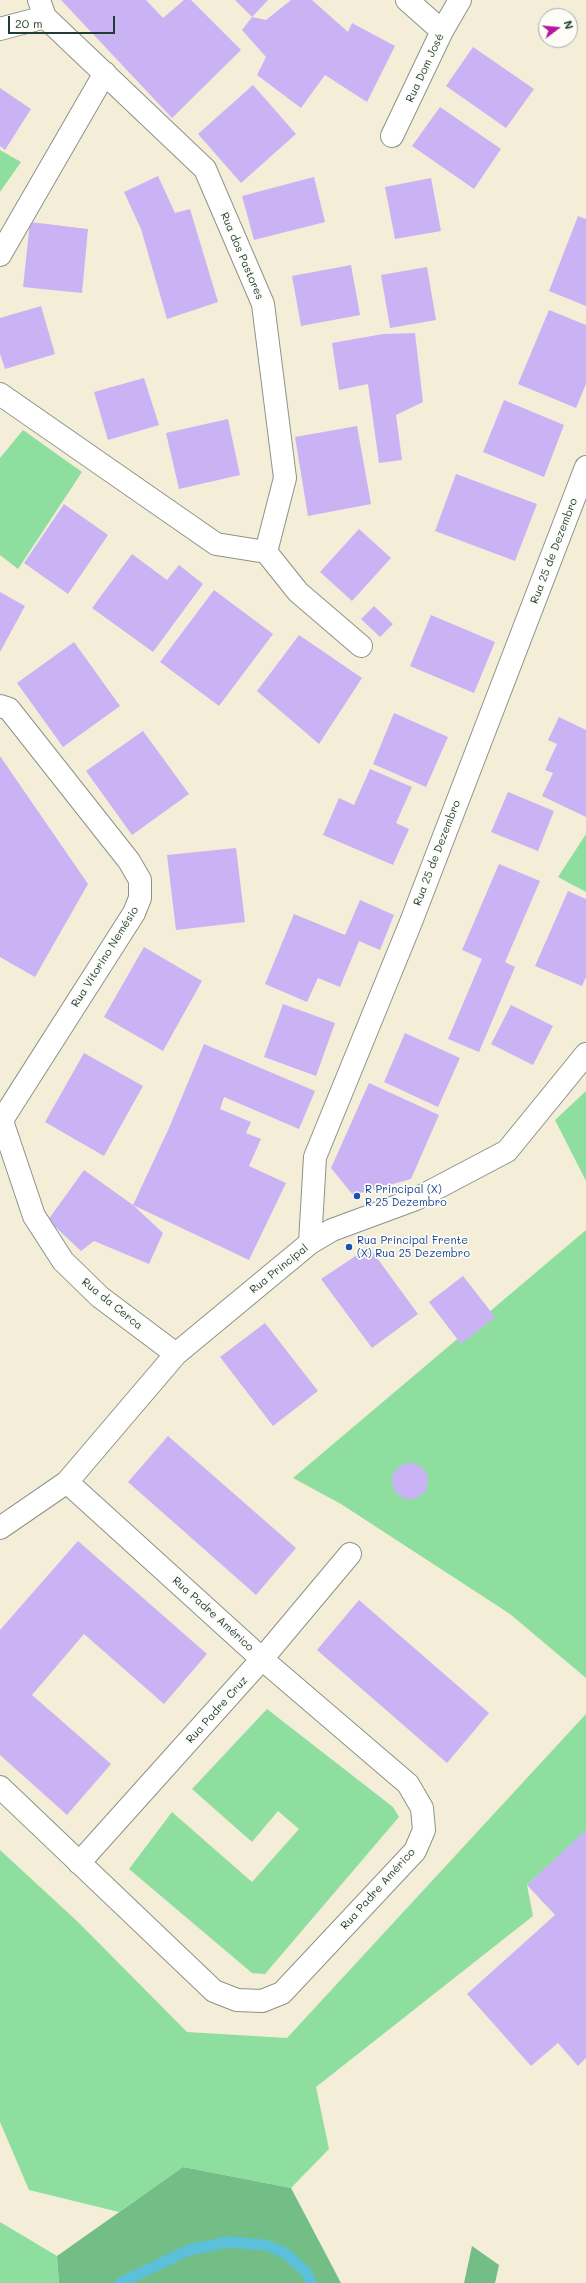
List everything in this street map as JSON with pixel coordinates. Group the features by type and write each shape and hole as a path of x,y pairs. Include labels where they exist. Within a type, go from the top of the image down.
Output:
{"street":[{"path":"407,0 442,31"},
{"name":"Rua Dom José","path":"392,136 442,31 460,0"},
{"path":"0,29 42,8"},
{"name":"Rua dos Pastores","path":"42,8 105,74 205,169 263,304 285,478 266,552"},
{"path":"0,255 105,74"},
{"path":"0,394 216,544 266,552 298,592 361,646"},
{"name":"Rua 25 de Dezembro","path":"310,1243 315,1157 411,922 586,467"},
{"name":"Rua Vitorino Nemésio","path":"0,706 8,709 129,861 140,880 140,898 134,912 1,1117"},
{"name":"Rua Principal","path":"0,1528 67,1482 176,1354 310,1243 332,1230 416,1199 507,1151 586,1054"},
{"name":"Rua da Cerca","path":"1,1117 34,1216 63,1261 100,1297 176,1354"},
{"name":"Rua Padre Américo","path":"0,1787 214,1991 237,2000 262,2001 282,1993 415,1851 424,1830 422,1808 408,1784 262,1659 67,1482"},
{"name":"Rua Padre Cruz","path":"79,1862 262,1659 350,1554"}],"green space":[{"path":"0,150 21,162 0,192"},
{"path":"23,430 82,472 18,569 0,555 0,458"},
{"path":"586,834 586,892 558,877"},
{"path":"586,1091 586,1181 555,1120"},
{"path":"586,1230 586,1678 510,1614 341,1504 293,1478"},
{"path":"267,1709 393,1807 399,1817 265,1974 252,1973 129,1869 172,1812 252,1882 299,1829 278,1811 252,1842 192,1789"},
{"path":"586,1714 586,1831 527,1885 533,1916 316,2087 329,2149 291,2188 183,2167 119,2212 29,2190 0,2122 0,1850 78,1922 187,2032 287,2038"},
{"path":"183,2167 291,2188 341,2283 59,2283 57,2256"},
{"path":"0,2222 57,2256 59,2283 0,2283"},
{"path":"472,2246 499,2265 495,2283 464,2283"}],"building":[{"path":"61,0 146,0 163,18 184,0 191,0 241,50 172,118"},
{"path":"235,0 268,0 252,17"},
{"path":"291,0 312,0 348,32 352,23 395,46 367,102 325,75 301,108 257,75 266,57 242,30 252,17 266,20"},
{"path":"473,47 534,89 506,128 446,86"},
{"path":"253,85 296,134 241,183 198,134"},
{"path":"0,88 31,109 5,150 0,146"},
{"path":"440,107 501,149 474,189 412,146"},
{"path":"158,176 175,213 190,209 218,302 167,319 141,229 124,192"},
{"path":"314,177 325,222 254,240 242,196"},
{"path":"431,178 441,231 395,239 385,187"},
{"path":"578,216 586,219 586,306 549,291"},
{"path":"30,222 88,229 82,293 23,287"},
{"path":"351,265 360,315 301,326 292,276"},
{"path":"427,267 436,320 390,328 381,275"},
{"path":"41,306 55,354 5,369 0,354 0,318"},
{"path":"549,310 586,325 586,384 576,408 518,384"},
{"path":"415,333 423,402 396,415 402,460 379,463 368,384 339,390 332,343 383,334"},
{"path":"144,378 159,425 108,440 94,392"},
{"path":"504,400 564,425 544,477 483,452"},
{"path":"228,419 240,475 179,489 166,433"},
{"path":"357,426 371,504 308,516 295,437"},
{"path":"456,474 537,504 515,561 435,531"},
{"path":"64,504 108,535 68,594 24,563"},
{"path":"359,529 391,558 352,601 320,572"},
{"path":"132,554 167,580 179,565 203,584 153,652 92,608"},
{"path":"214,590 273,634 219,706 160,662"},
{"path":"0,592 25,606 0,652"},
{"path":"374,606 393,624 380,637 361,619"},
{"path":"431,615 495,642 474,693 410,666"},
{"path":"299,635 362,678 319,744 257,691"},
{"path":"74,642 120,706 63,747 17,683"},
{"path":"394,713 448,737 426,787 373,764"},
{"path":"559,717 586,730 586,817 542,796 553,773 545,770 557,744 548,740"},
{"path":"143,731 189,794 132,835 86,771"},
{"path":"0,756 88,884 35,977 0,957"},
{"path":"370,769 412,787 396,823 409,829 393,865 323,835 339,798 354,805"},
{"path":"508,792 554,811 538,851 491,832"},
{"path":"236,848 245,922 176,930 167,855"},
{"path":"499,864 540,881 505,962 515,967 479,1052 448,1039 482,959 462,950"},
{"path":"568,891 586,899 586,977 582,986 535,966"},
{"path":"360,900 394,915 380,950 359,941 340,987 318,978 307,1002 265,984 294,914 345,935"},
{"path":"144,947 202,981 163,1051 104,1017"},
{"path":"283,1004 335,1023 316,1076 264,1057"},
{"path":"511,1005 553,1026 533,1065 491,1044"},
{"path":"405,1033 460,1058 438,1107 384,1082"},
{"path":"204,1044 315,1091 299,1129 224,1097 220,1109 251,1122 246,1133 261,1139 249,1166 286,1183 249,1260 133,1205 169,1128"},
{"path":"84,1053 143,1086 104,1156 45,1122"},
{"path":"369,1083 439,1115 411,1179 353,1195 331,1168"},
{"path":"84,1170 133,1205 163,1233 149,1264 94,1241 81,1251 48,1220"},
{"path":"369,1247 418,1314 372,1348 321,1279"},
{"path":"463,1276 495,1317 461,1344 429,1302"},
{"path":"265,1323 318,1391 273,1426 220,1357"},
{"path":"168,1436 296,1548 256,1595 128,1482"},
{"path":"414,1463 423,1468 427,1474 427,1488 423,1494 414,1499 406,1499 397,1494 393,1488 392,1477 397,1468 403,1464"},
{"path":"78,1541 207,1654 164,1704 84,1634 32,1695 111,1764 67,1815 0,1755 0,1630"},
{"path":"359,1600 489,1713 447,1763 317,1650"},
{"path":"586,1830 586,2058 578,2066 558,2043 531,2066 467,1994 555,1915 527,1885"}],"waterway":[{"path":"120,2283 189,2250 227,2242 266,2245 285,2253 307,2273 311,2283"}],"place":[{"name":"R Principal (X) R 25 Dezembro","path":"357,1196"},
{"name":"Rua Principal Frente (X) Rua 25 Dezembro","path":"349,1247"}]}
